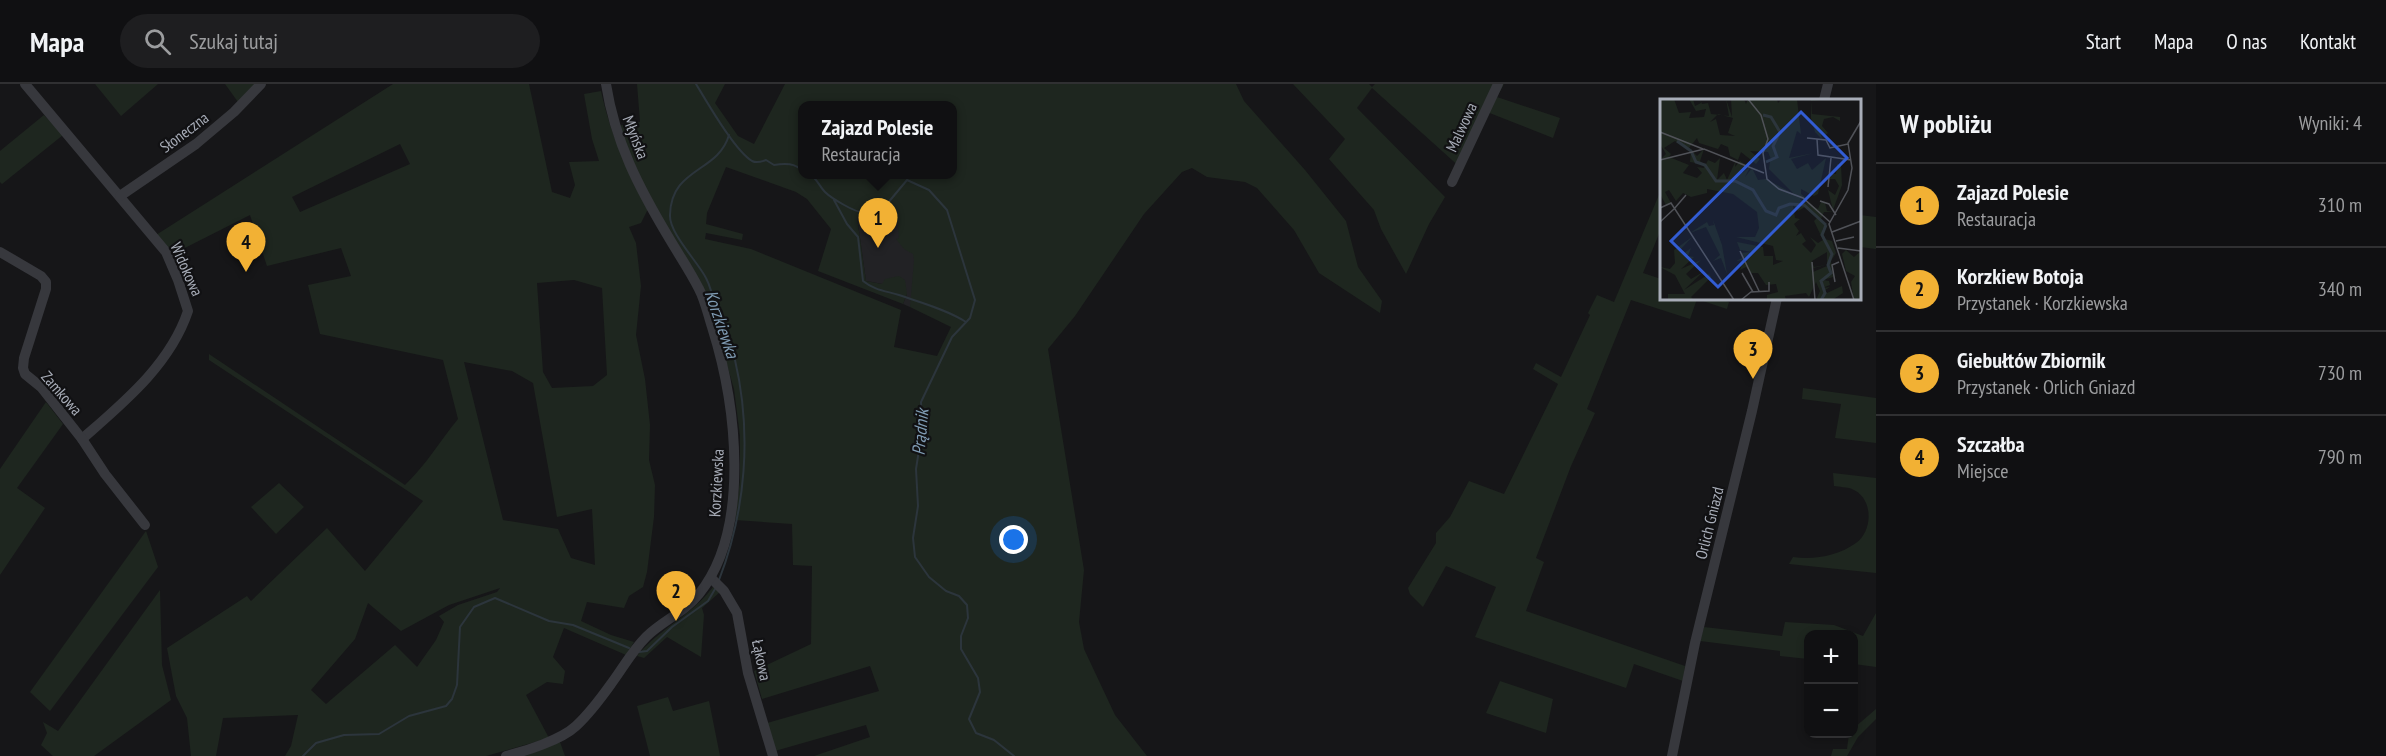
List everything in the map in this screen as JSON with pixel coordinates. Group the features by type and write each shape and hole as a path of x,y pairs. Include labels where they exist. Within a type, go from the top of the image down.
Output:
{"street":[{"name":"Widokowa","path":"25,84 166,252 188,311 166,352 145,382 82,439"},
{"name":"Słoneczna","path":"120,196 196,144 234,112 261,84"},
{"name":"Młyńska","path":"606,84 611,114 625,156 646,198"},
{"name":"Malwowa","path":"1452,182 1498,84"},
{"path":"1824,99 1828,84"},
{"name":"Korzkiewska","path":"506,756 527,750 575,727 646,638 689,604 711,578 727,537 732,514 734,452 729,396 720,352 700,290 646,198"},
{"name":"Zamkowa","path":"0,252 41,276 46,282 22,368 25,374 41,387 146,525"},
{"name":"Orlich Gniazd","path":"1672,756 1694,649 1777,300"},
{"name":"Łąkowa","path":"711,578 724,591 737,613 748,673 773,756"}],"shaded area":[{"path":"95,84 158,84 121,116"},
{"path":"225,84 256,84 238,102"},
{"path":"393,84 529,84 552,192 570,198 575,185 569,162 599,161 592,139 584,94 601,91 615,138 648,209 641,223 629,227 636,243 641,286 636,335 645,379 650,425 649,460 655,485 654,517 643,587 629,596 624,608 587,602 581,621 611,635 634,642 626,655 564,628 553,657 565,671 563,684 547,682 526,695 549,738 486,756 285,756 291,746 298,715 223,718 216,756 191,756 187,718 176,696 167,648 247,596 251,601 327,528 365,571 423,501 209,360 209,354 405,485 458,419 443,360 320,334 308,285 351,276 341,248 267,266 250,215 171,255 156,235","holes":["400,144 410,164 300,212 292,197","574,280 602,288 607,375 593,386 552,388 543,372 537,283","464,362 512,371 533,383 557,517 592,509 595,565 571,558 558,529 503,520","500,588 497,592 458,605 439,616 444,622 436,640 417,667 395,645 326,704 311,690 355,639 368,603 401,631 449,605"]},
{"path":"637,84 725,84 715,103 738,136 754,144 785,84 1236,84 1244,101 1346,221 1358,267 1382,301 1380,313 1319,273 1294,230 1257,188 1245,182 1207,177 1192,168 1182,172 1144,214 1075,316 1048,349 1084,570 1079,622 1084,649 1115,715 1147,756 814,756 870,737 866,725 775,751 767,723 879,691 870,666 762,699 754,671 811,644 812,566 793,565 792,524 735,520 740,480 740,436 734,389 708,300 627,156 618,126 640,122","holes":["726,167 796,192 807,199 831,229 818,271 903,304 907,294 905,280 899,276 885,279 882,284 866,281 857,217 897,218 899,238 896,239 904,249 913,254 914,260 910,307 951,327 937,356 894,347 901,310 751,249 705,239 706,233 742,240 743,234 706,224 707,213"]},
{"path":"1293,84 1369,84 1372,87 1375,84 1504,84 1497,97 1560,118 1553,138 1487,112 1462,169 1372,88 1357,108 1445,197 1429,224 1406,274 1381,229 1374,210 1329,159 1345,139"},
{"path":"44,115 63,135 2,184 0,182 0,151"},
{"path":"1660,192 1660,231 1643,273 1660,279 1660,300 1697,300 1690,319 1631,300 1587,409 1595,413 1571,466 1536,558 1544,562 1526,611 1685,666 1683,681 1634,664 1626,688 1475,637 1496,587 1446,566 1423,607 1410,594 1408,588 1436,543 1436,533 1450,517 1469,481 1504,494 1558,384 1533,369 1536,363 1561,377 1597,295 1614,302"},
{"path":"1861,215 1876,217 1876,249 1861,247"},
{"path":"857,217 909,219 939,237 910,307 903,304 907,294 882,284 866,281"},
{"path":"1700,300 1724,300 1729,302 1727,309"},
{"path":"1803,388 1876,398 1876,443 1835,438 1841,404 1802,399"},
{"path":"46,402 63,424 17,488 45,508 0,575 0,469"},
{"path":"1833,473 1876,478 1876,573 1789,564 1793,557 1809,558 1842,551 1862,538 1866,531 1869,515 1864,500 1852,489 1834,486"},
{"path":"279,483 304,507 276,534 251,507"},
{"path":"146,531 158,567 50,711 30,692"},
{"path":"713,587 720,592 702,608 704,615 701,657 667,637 644,658 637,656 705,597"},
{"path":"160,590 162,665 171,700 94,756 53,756 41,745 47,733 43,722 58,731"},
{"path":"1876,613 1876,667 1858,665 1858,634 1863,636"},
{"path":"1785,622 1834,625 1847,630 1804,630 1804,659 1780,656 1780,651 1700,641 1704,627 1782,636"},
{"path":"1500,681 1553,699 1546,733 1486,713"},
{"path":"668,697 673,711 709,701 720,756 650,756 637,706"},
{"path":"1876,709 1876,719 1858,737 1858,725"},
{"path":"1848,738 1857,738 1847,756 1831,756 1833,749 1847,749"},
{"path":"560,742 565,756 525,756"}],"waterway":[{"name":"Prądnik","path":"696,84 722,126 745,156 754,162 766,160 774,165 790,164 798,167"},
{"name":"Korzkiewka","path":"719,580 735,526 744,471 745,443 740,388 734,356 720,327 709,284 674,230 670,215 672,199 678,188 715,157 729,135"},
{"name":"Prądnik","path":"815,179 828,195 856,211 866,211 876,204 884,206 907,180 929,190 947,210 975,300 970,318 952,337 921,402 922,431 916,469 918,506 913,538 915,557 929,577 946,591 959,596 967,605 968,618 961,636 961,649 978,678 980,692 969,719 976,733 994,740 1014,756"},
{"path":"834,200 847,224 858,237 863,281 876,288 942,310 966,322"},
{"name":"Korzkiewka","path":"639,652 647,651 672,627 708,601 715,589"},
{"name":"Korzkiewka","path":"303,756 316,743 344,735 379,734 409,716 446,706 452,699 457,685 460,627 474,607 495,598 549,621 573,625 629,648"}],"place":[{"name":"Zajazd Polesie","path":"878,248"},
{"name":"Szczałba","path":"246,272"},
{"name":"Giebułtów Zbiornik","path":"1753,379"},
{"name":"Korzkiew Botoja","path":"676,621"}]}
